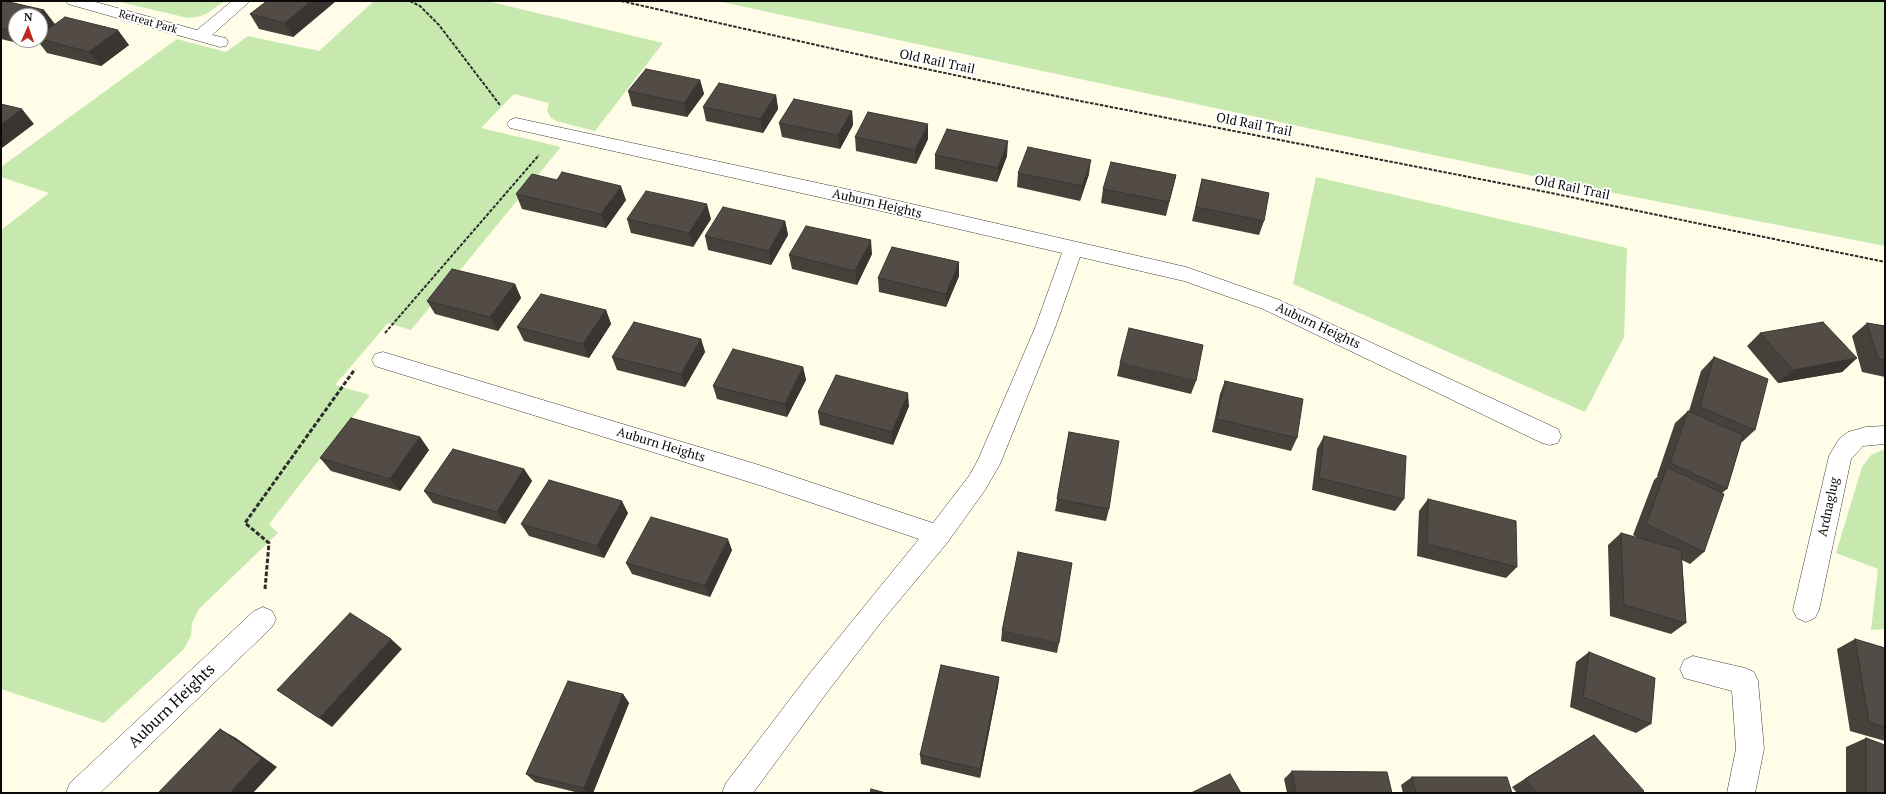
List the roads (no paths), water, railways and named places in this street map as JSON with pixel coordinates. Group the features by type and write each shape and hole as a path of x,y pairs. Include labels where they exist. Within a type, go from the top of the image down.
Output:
{"street":[{"name":"Retreat Park","path":"74,1 220,42"},
{"path":"200,36 241,2"},
{"name":"Auburn Heights","path":"516,124 848,197 1073,250 1186,274 1233,289 1270,304 1356,343 1550,436"},
{"path":"736,793 873,613 938,535 964,501 988,464 1045,328 1073,250"},
{"name":"Auburn Heights","path":"383,360 759,475 938,535"},
{"name":"Ardnaglug","path":"1806,610 1840,456 1847,446 1856,439 1866,436 1885,435"},
{"name":"Auburn Heights","path":"80,793 263,619"},
{"path":"1694,669 1745,681 1750,749 1741,793"}]}
